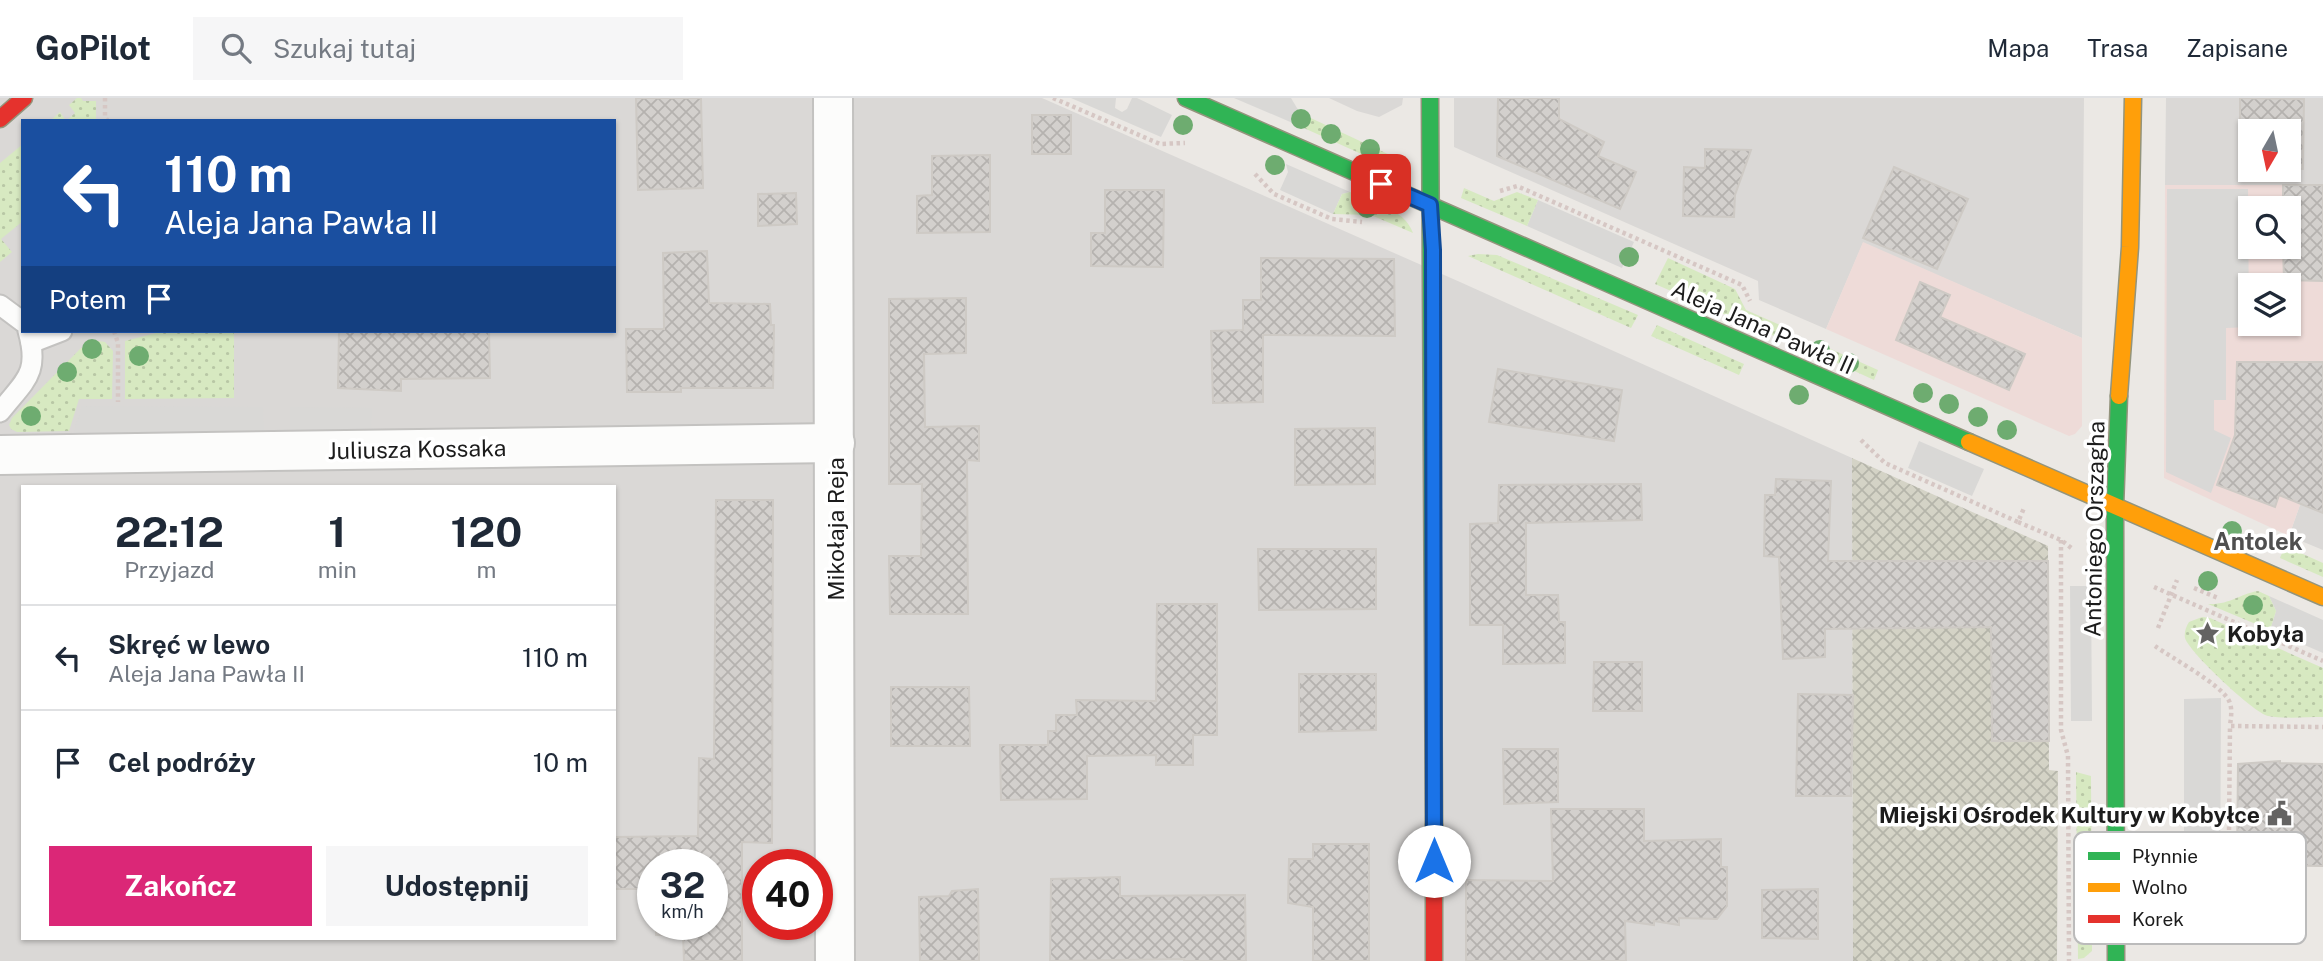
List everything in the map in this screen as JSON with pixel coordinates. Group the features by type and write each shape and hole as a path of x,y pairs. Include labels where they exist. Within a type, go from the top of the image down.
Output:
{"street":[{"path":"0,119 24,98"},
{"name":"Mikołaja Reja","path":"833,98 835,961"},
{"name":"Aleja Jana Pawła II","path":"1186,98 2323,597"},
{"path":"1430,98 1430,205 1433,250 1434,961"},
{"name":"Antoniego Orszagha","path":"2116,832 2115,507 2121,359 2130,247 2133,98"},
{"name":"Juliusza Kossaka","path":"0,455 835,443"}],"lane":[{"path":"0,305 21,321"},
{"path":"0,412 33,366 30,337 51,333"}],"path":[{"path":"105,98 106,119"},
{"path":"1053,98 1160,144 1194,143"},
{"path":"1248,167 1274,194 1332,219 1371,222"},
{"path":"115,333 118,343 118,402"},
{"path":"2018,522 2061,540 2076,551"},
{"path":"2061,540 2061,730 2068,756 2069,961"},
{"path":"2156,631 2177,580"},
{"path":"2171,594 2323,662"},
{"path":"2150,655 2151,643 2227,698 2231,708 2229,832"},
{"path":"2230,726 2323,727"}],"shaded area":[{"path":"0,98 1042,98 1852,458 1853,961 0,961"},
{"path":"1071,98 1116,98 1115,108 1122,112 1127,109 1132,98 1137,98 1172,115 1161,137"},
{"path":"1234,98 1291,98 1300,113 1295,124"},
{"path":"1329,98 1403,98 1402,105 1379,117 1357,111"},
{"path":"1454,98 2084,98 2082,338 1863,243 1826,329 1759,300 1758,281 1454,147"},
{"path":"2166,98 2323,98 2323,185 2165,185"},
{"path":"1286,164 1350,192 1342,194 1333,214 1280,190 1288,172"},
{"path":"2165,185 2323,185 2323,440 2289,536 2164,478"},
{"path":"2167,189 2248,189 2248,196 2238,196 2238,259 2249,259 2249,273 2238,273 2238,327 2226,328 2226,400 2214,400 2214,430 2231,438 2211,493 2166,472"},
{"path":"1538,200 1634,242 1622,268 1527,226"},
{"path":"1863,242 2082,338 2082,426 2069,436 1826,329"},
{"path":"82,406 263,407 264,432 73,434"},
{"path":"290,407 372,408 371,431 290,432"},
{"path":"2323,440 2323,550 2289,536"},
{"path":"1919,441 1984,469 1972,496 1908,468"},
{"path":"1852,458 2048,546 2049,770 2058,771 2057,961 1853,961"},
{"path":"2070,586 2091,586 2092,721 2071,721"},
{"path":"2269,596 2323,620 2323,653 2270,630 2276,611"},
{"path":"2221,698 2220,832 2184,832 2184,699"}],"green space":[{"path":"77,98 96,101 96,119 68,119 75,113 69,105"},
{"path":"60,112 65,119 52,119"},
{"path":"1300,113 1390,155 1368,157 1295,124"},
{"path":"21,146 21,223 1,239 12,252 0,262 0,163"},
{"path":"1464,188 1494,201 1517,192 1538,200 1527,226 1461,198"},
{"path":"1350,192 1395,212 1409,225 1413,233 1371,215 1333,214 1342,194"},
{"path":"1497,255 1638,315 1631,328 1468,256"},
{"path":"1668,258 1735,289 1746,310 1794,331 1788,342 1655,284"},
{"path":"1657,325 1744,364 1739,375 1651,336"},
{"path":"156,333 234,333 234,398 125,399 125,341"},
{"path":"99,341 105,342 113,351 112,399 79,399 69,431 17,432 11,429 9,425 12,418 81,348"},
{"path":"1815,342 1878,370 1874,380 1811,351"},
{"path":"2285,546 2323,563 2323,577 2280,558"},
{"path":"2258,591 2269,596 2276,611 2270,630 2208,604 2222,603"},
{"path":"2202,617 2210,618 2323,668 2323,717 2268,716 2250,705 2209,668 2185,638 2189,622"},
{"path":"2076,772 2091,776 2091,832 2077,832"},
{"path":"2078,944 2092,944 2092,951 2084,958 2078,959"}],"building":[{"path":"636,98 701,98 703,188 638,190"},
{"path":"1498,98 1559,98 1559,119 1604,142 1598,156 1636,172 1620,209 1497,156"},
{"path":"2240,98 2304,99 2303,169 2301,119 2240,119"},
{"path":"1032,115 1071,115 1071,154 1032,154"},
{"path":"1705,149 1751,150 1735,195 1734,217 1683,216 1684,167 1705,168"},
{"path":"990,155 990,232 917,233 917,196 932,195 932,156"},
{"path":"1894,167 1968,199 1937,269 1863,238"},
{"path":"2283,185 2323,185 2323,281 2301,280 2301,273 2284,273 2283,259 2301,259 2301,196 2283,196"},
{"path":"1105,190 1164,190 1163,267 1091,266 1091,233 1105,233"},
{"path":"796,193 797,224 758,226 758,194"},
{"path":"707,251 709,303 770,304 771,325 774,325 773,388 681,388 681,392 627,392 626,329 664,329 663,253"},
{"path":"1261,258 1394,259 1395,336 1263,335 1263,402 1213,403 1211,331 1243,330 1243,300 1261,300"},
{"path":"1920,282 1950,295 1940,317 2025,354 2009,390 1896,340"},
{"path":"966,298 966,353 924,354 925,427 979,426 979,461 967,460 968,614 890,614 889,556 921,556 922,484 889,484 889,299"},
{"path":"339,333 489,333 490,378 401,379 401,391 338,388"},
{"path":"2237,362 2323,362 2323,513 2279,495 2275,507 2217,485 2235,435"},
{"path":"1498,369 1622,390 1614,441 1489,422"},
{"path":"1375,428 1375,484 1295,485 1295,429"},
{"path":"1776,479 1831,481 1828,561 2048,561 2049,741 1992,741 1991,627 1825,629 1825,657 1783,659 1779,557 1764,556 1765,495 1775,495"},
{"path":"1641,484 1642,520 1526,523 1526,595 1558,595 1559,622 1565,622 1565,663 1503,664 1503,625 1470,625 1470,524 1498,523 1499,485"},
{"path":"716,500 773,500 772,843 742,842 742,961 684,961 683,940 728,940 728,849 637,849 637,889 616,889 616,837 698,836 699,758 714,759"},
{"path":"1258,549 1376,549 1376,609 1259,610"},
{"path":"1157,604 1217,604 1217,735 1193,735 1193,765 1156,765 1156,755 1087,756 1087,799 1001,800 1000,745 1048,745 1048,731 1056,731 1056,715 1077,715 1076,700 1156,701"},
{"path":"1594,662 1642,662 1642,711 1593,711"},
{"path":"1299,674 1376,674 1376,730 1299,732"},
{"path":"891,687 969,687 970,746 891,746"},
{"path":"1798,694 1853,695 1851,796 1796,796"},
{"path":"1503,749 1558,749 1558,802 1504,804"},
{"name":"Miejski Ośrodek Kultury w Kobyłce","path":"2280,761 2323,764 2323,866 2306,866 2306,832 2237,832 2238,764"},
{"path":"1551,809 1644,809 1644,841 1721,839 1721,867 1727,867 1727,906 1717,919 1679,918 1679,925 1654,921 1654,925 1625,921 1626,961 1466,961 1466,880 1553,881"},
{"path":"1313,844 1369,844 1369,961 1313,961 1313,907 1288,903 1289,859 1313,859"},
{"path":"1120,877 1120,896 1245,895 1246,961 1050,961 1051,879"},
{"path":"978,889 979,961 920,961 919,897 949,896 952,891"},
{"path":"1818,889 1818,939 1762,938 1762,890"}],"traffic: fast":[{"path":"1186,98 1969,442"},
{"path":"1430,98 1434,825"},
{"path":"2116,832 2115,507 2119,396"},
{"path":"2116,944 2116,961"}],"traffic: slow":[{"path":"2119,396 2130,247 2133,98"},
{"path":"1969,442 2323,597"}],"traffic: jam":[{"path":"0,119 24,98"},
{"path":"1434,825 1434,961"}],"place":[{"name":"Kobyła","path":"2207,633"},
{"name":"Miejski Ośrodek Kultury w Kobyłce","path":"2280,814"}],"district":[{"name":"Antolek","path":"2258,541"}],"route":[{"path":"1381,184 1430,205 1433,250 1434,861"}]}
